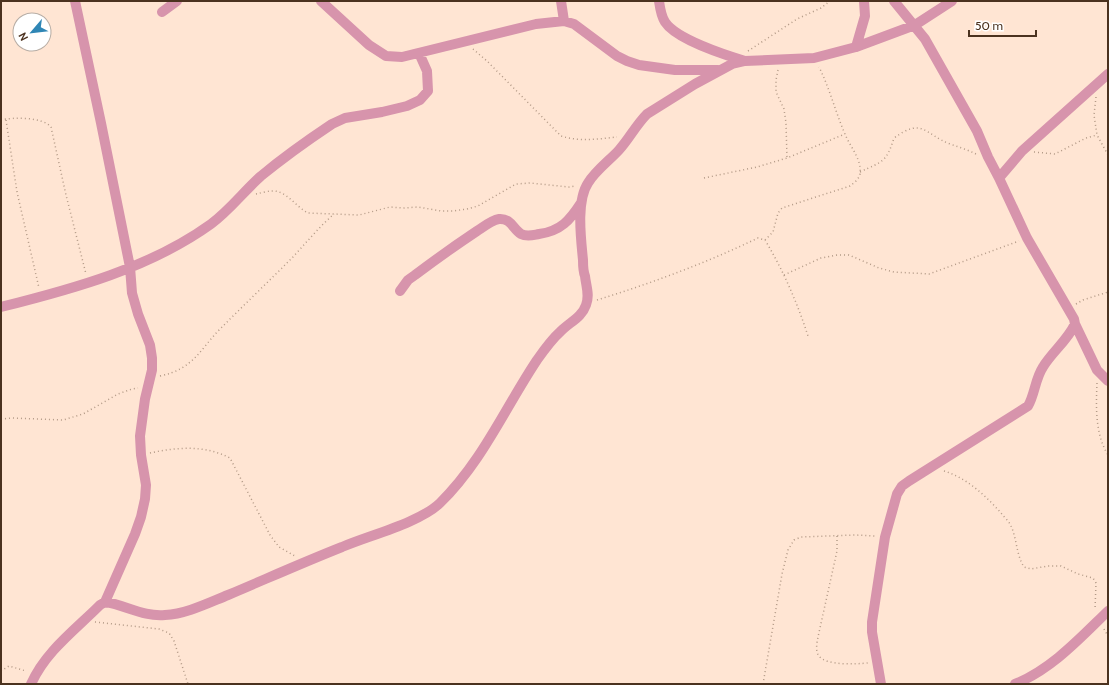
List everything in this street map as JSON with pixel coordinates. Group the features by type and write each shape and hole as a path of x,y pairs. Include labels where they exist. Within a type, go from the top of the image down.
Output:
{"street":[{"path":"33,680 52,652 100,605 105,602 141,517 146,485 141,455 140,436 152,370 152,358 150,345 134,304 130,267 100,116 74,1"},
{"path":"162,12 177,1"},
{"path":"321,1 370,45 386,56 402,57 536,24 564,21 574,24 617,56 639,65 675,70 718,70"},
{"path":"561,1 564,21"},
{"path":"659,1 664,21 669,27 711,50 741,59 814,58 856,47 915,25 942,4 952,1"},
{"path":"856,47 865,16 864,1"},
{"path":"894,1 925,39 977,131 1027,238 1074,319 1097,370 1108,381"},
{"path":"1,307 88,282 130,267 171,249 198,233 222,216 240,196 275,166 332,124 345,118 398,109 420,100 428,91 427,71 419,53"},
{"path":"105,602 143,613 166,615 186,610 212,601 360,539 414,519 428,512 440,503 472,466 540,356 560,332 582,313 587,303 588,291 584,276 580,229 581,203 586,184 620,149 647,114 718,70 741,59"},
{"path":"999,178 1022,151 1108,74"},
{"path":"400,291 408,280 414,275 454,245 487,224 499,219 510,221 520,233 529,236 549,233 572,217 581,203"},
{"path":"881,684 876,662 872,622 885,537 897,494 902,486 1028,406 1032,399 1042,368 1070,334 1075,324"},
{"path":"1015,684 1027,679 1049,665 1108,611"}],"path":[{"path":"741,59 797,19 821,8 830,1"},
{"path":"464,42 486,61 561,136 580,140 629,137"},
{"path":"765,240 773,232 778,213 782,208 850,186 860,176 859,163 845,134 828,84 814,58"},
{"path":"784,59 778,69 776,92 784,109 787,158"},
{"path":"1098,83 1094,115 1097,135 1108,155"},
{"path":"6,119 17,192 41,296"},
{"path":"1,120 24,119 44,121 52,127 88,282"},
{"path":"860,172 885,159 890,153 894,138 909,129 917,128 922,128 950,144 961,147 980,156 988,157"},
{"path":"704,178 757,167 787,158 845,134"},
{"path":"1022,151 1055,154 1086,138 1097,135"},
{"path":"240,196 257,194 271,190 285,196 308,213 359,216 390,207 423,207 441,211 467,209 478,206 516,184 530,182 569,187 586,184"},
{"path":"1,419 63,420 82,414 125,392 169,374 192,361 217,332 295,254 322,224 334,214"},
{"path":"587,303 691,268 758,238 765,240 776,259 798,306 808,336"},
{"path":"784,275 821,258 837,255 849,255 879,268 894,272 929,274 1027,238"},
{"path":"1068,309 1083,300 1108,292"},
{"path":"1097,370 1096,404 1098,427 1108,455"},
{"path":"141,455 169,449 183,448 214,452 230,458 270,535 279,547 307,561"},
{"path":"932,467 948,472 965,481 980,491 993,504 1011,525 1017,552 1024,567 1031,569 1052,565 1061,566 1078,574 1093,578 1096,584 1095,613 1098,620"},
{"path":"763,684 782,574 788,550 794,540 801,537 855,535 885,537"},
{"path":"837,536 837,550 818,637 817,650 819,656 825,660 837,663 857,664 876,662"},
{"path":"84,621 159,629 169,633 174,641 188,684"},
{"path":"1,671 9,666 22,670 33,680"}]}
